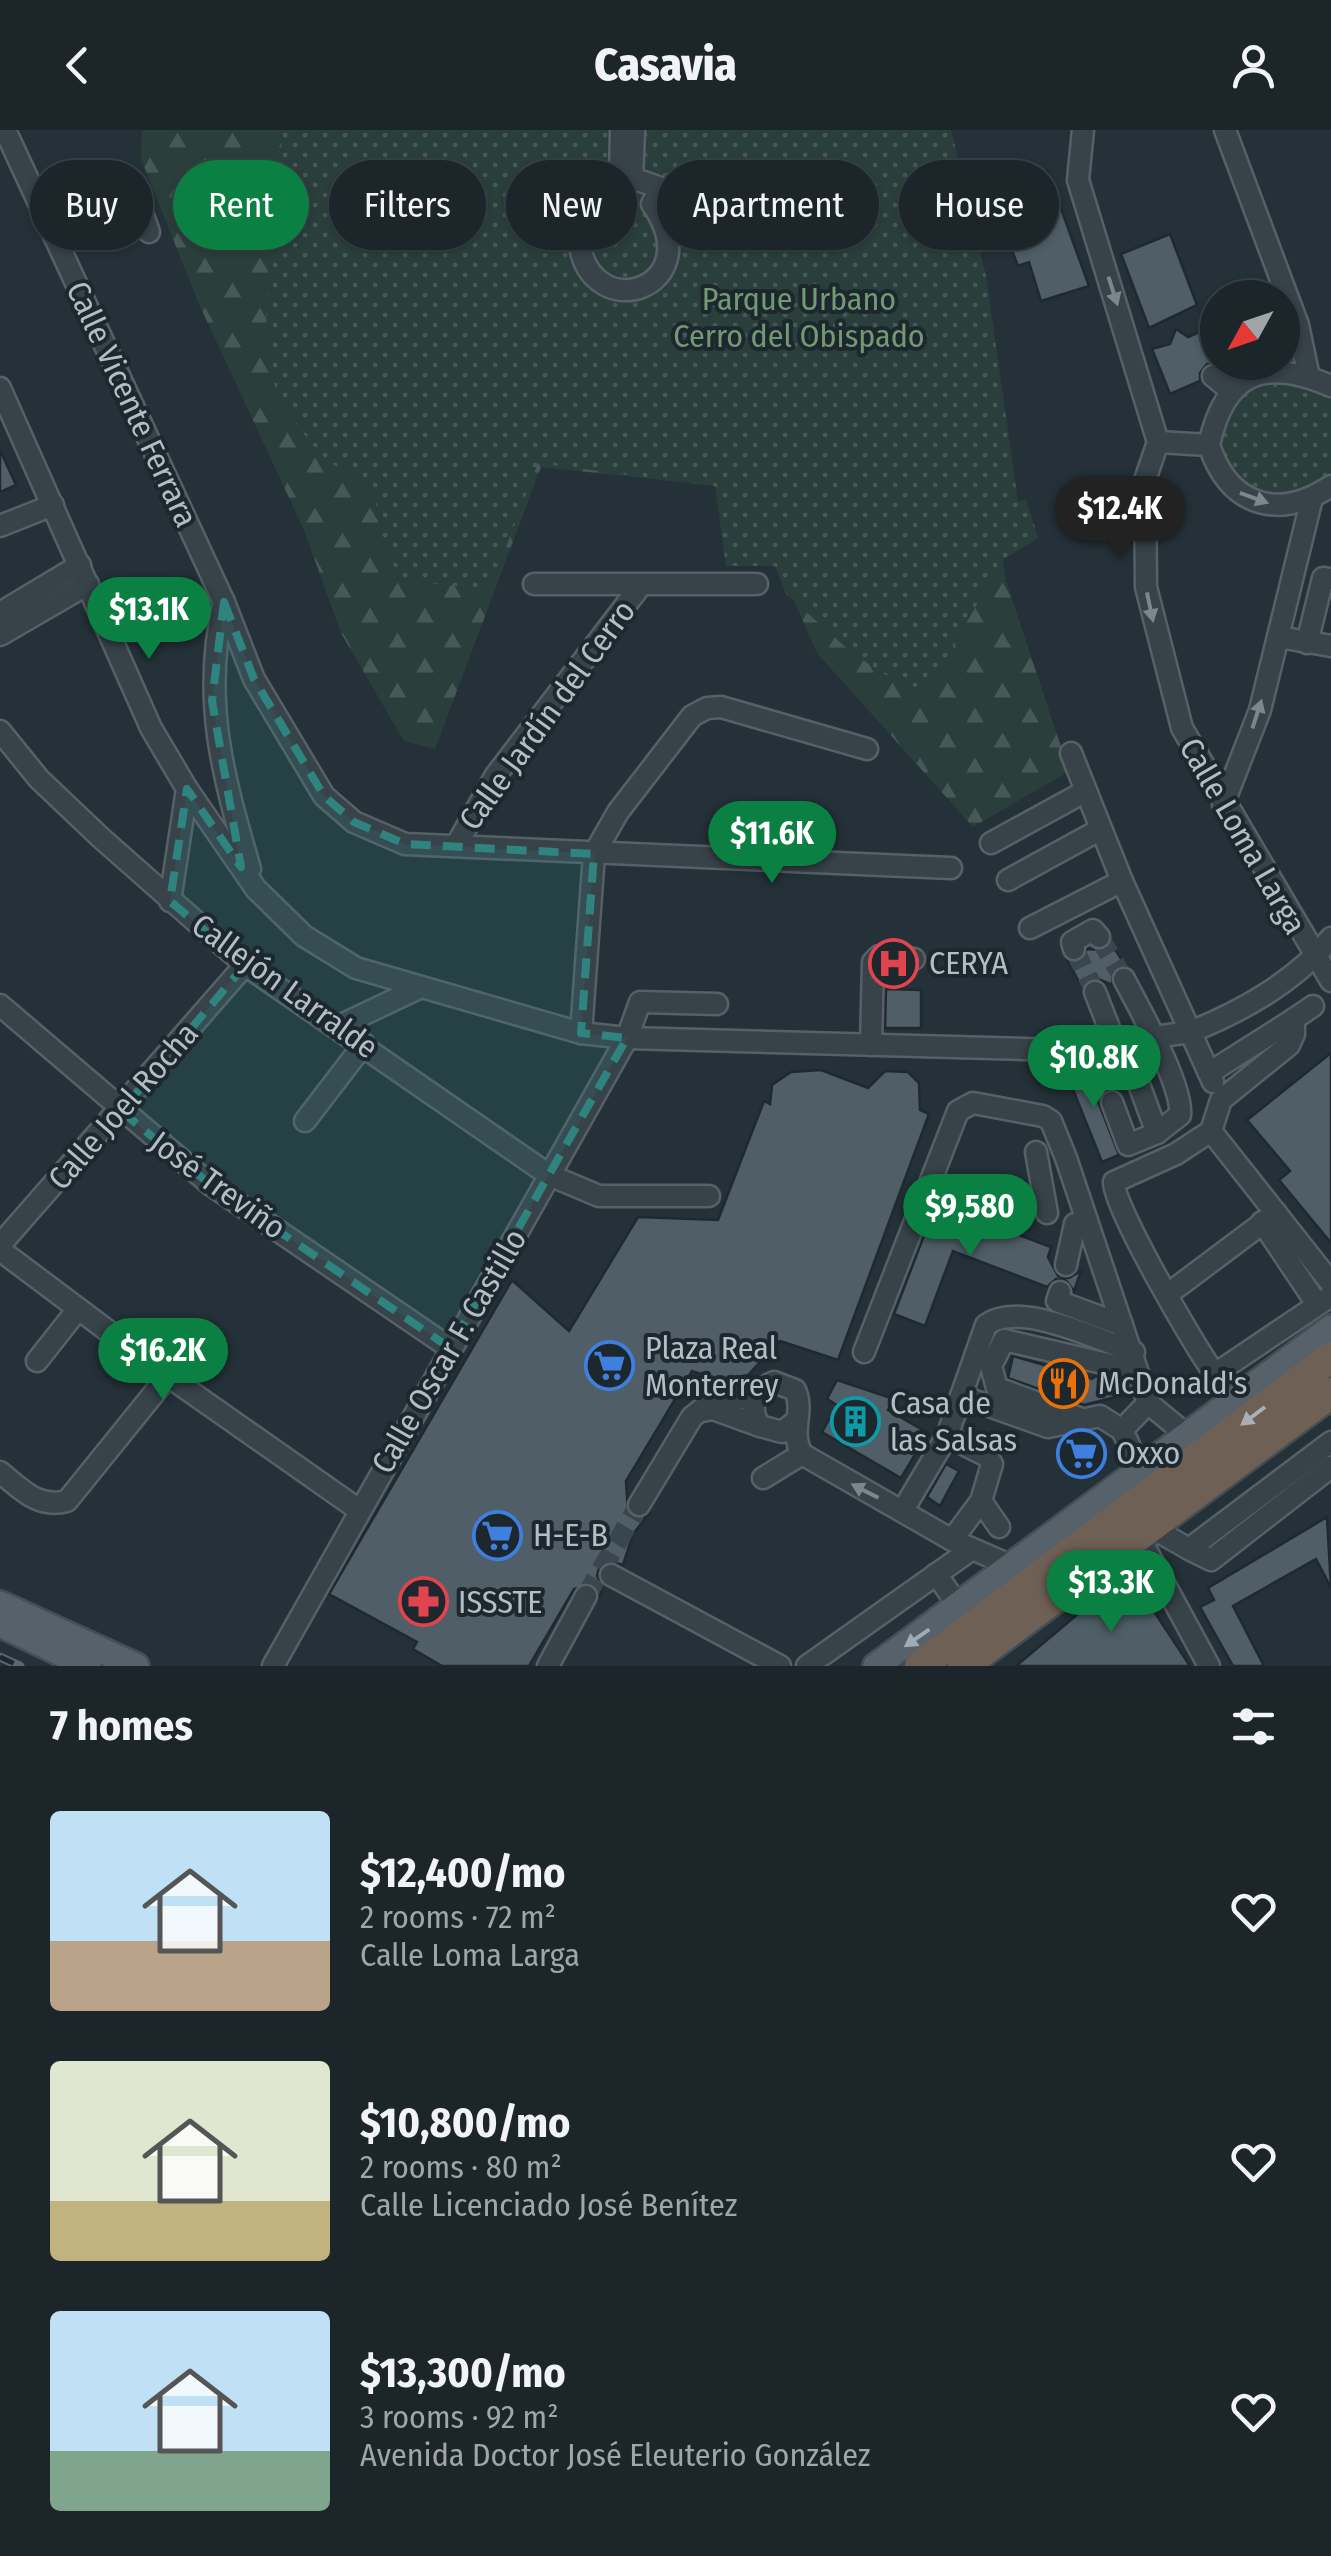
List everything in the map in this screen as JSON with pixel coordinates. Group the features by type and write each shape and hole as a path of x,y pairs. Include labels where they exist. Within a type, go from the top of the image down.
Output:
{"highway":[{"path":"920,1666 1331,1357"},
{"path":"962,1666 982,1656 1331,1392"}],"main road":[{"path":"876,1666 960,1608 1331,1328"},
{"path":"0,1604 136,1666"},
{"path":"0,1624 88,1666"}],"street":[{"path":"621,130 620,176 581,192 595,210 579,242 590,275 604,286 622,291 640,289 655,280 671,248 669,231 652,204 661,188 632,178 634,130"},
{"path":"1083,130 1078,180 1158,442 1209,446"},
{"path":"1225,130 1298,325 1309,376"},
{"name":"Calle Vicente Ferrara","path":"13,134 30,176"},
{"name":"Calle Vicente Ferrara","path":"61,250 224,602 254,680 334,807 378,836 405,844 950,868"},
{"path":"1331,386 1309,376 1269,370 1230,391 1220,406 1209,446 1230,487 1246,498 1282,505 1312,498 1331,486"},
{"path":"1218,380 1230,391"},
{"path":"0,388 151,728 186,788 256,889 304,936 356,968 417,989 581,1033 626,1038 1062,1050 1190,1032 1271,990 1314,959 1331,938"},
{"name":"Calle Loma Larga","path":"1158,442 1145,480 1146,588 1182,728 1223,805 1331,981"},
{"path":"1223,805 1260,710 1312,498"},
{"path":"0,526 53,504"},
{"path":"0,614 84,574"},
{"path":"0,635 84,574"},
{"path":"1308,644 1322,578 1331,580"},
{"path":"534,584 757,584"},
{"name":"Calle Jardín del Cerro","path":"456,846 496,775 640,585"},
{"path":"224,602 212,652 212,701 228,792 256,889"},
{"path":"1279,636 1331,646"},
{"path":"581,1033 594,854 618,812 692,716 706,708 720,707 866,749"},
{"name":"Callejón Larralde","path":"0,731 39,778 245,966 339,1026 549,1175 599,1196 709,1196"},
{"path":"1071,754 1122,880 1222,1100"},
{"path":"170,901 186,788"},
{"path":"991,843 1086,790"},
{"path":"1008,880 1101,829"},
{"path":"1030,928 1122,880"},
{"path":"1074,949 1072,942 1094,930 1099,937"},
{"path":"871,1044 873,962 879,956 914,959"},
{"name":"Calle Joel Rocha","path":"0,1247 245,966"},
{"path":"1112,1102 1128,1144 1175,1123 1181,1106 1124,979"},
{"path":"339,1026 417,989"},
{"path":"1095,992 1115,1042"},
{"name":"Calle Oscar F. Castillo","path":"273,1666 626,1038 640,1002 717,1004"},
{"name":"José Treviño","path":"0,1005 211,1185 450,1348"},
{"path":"1208,1072 1313,1006"},
{"path":"1211,1131 1324,1300 1218,1372 1209,1366 1112,1192 1114,1182 1176,1154 1211,1131 1222,1100 1289,1044 1294,1019"},
{"path":"305,1121 364,1044"},
{"path":"1140,1087 1157,1133"},
{"path":"864,1352 953,1124 967,1104 1024,1112 1051,1121 1148,1403 1188,1436"},
{"path":"1036,1152 1047,1212"},
{"path":"1269,1218 1331,1283"},
{"path":"1168,1294 1269,1218"},
{"path":"1066,1264 1075,1224"},
{"path":"0,1247 168,1376 359,1510"},
{"path":"1060,1292 1057,1301 1122,1325"},
{"path":"37,1361 78,1308"},
{"path":"903,1510 948,1436 986,1325 998,1316 1011,1313 1034,1318 1136,1362"},
{"path":"1079,1418 996,1388 991,1366 1004,1340 1136,1362"},
{"path":"0,1472 38,1501 51,1506 67,1501 168,1376"},
{"path":"760,1426 755,1418 755,1397 765,1385 785,1383 800,1401 794,1437 802,1454 952,1540 1014,1567"},
{"path":"961,1396 1048,1428 1100,1416 1122,1430 1142,1472"},
{"path":"639,1506 700,1411 712,1401 755,1397"},
{"path":"1122,1430 1148,1403"},
{"path":"700,1411 713,1409 782,1432 796,1420"},
{"path":"948,1436 987,1456 992,1464 981,1500 952,1540"},
{"path":"1190,1549 1331,1442"},
{"path":"763,1478 802,1454"},
{"path":"1145,1532 1211,1560 1331,1467"},
{"path":"981,1500 999,1527"},
{"path":"1145,1532 1209,1666"},
{"path":"807,1666 972,1549"},
{"path":"936,1574 960,1608"},
{"path":"611,1575 780,1666"},
{"path":"548,1666 586,1596"}],"highlighted area":[{"path":"224,602 254,679 324,796 354,822 405,844 594,854 581,1033 627,1038 450,1348 211,1185 121,1111 245,965 170,901 187,789 241,867 212,701"}],"green space":[{"name":"Parque Urbano Cerro del Obispado","path":"142,130 915,130 942,160 899,160 899,250 959,250 1006,581 1069,771 973,827 817,653 745,489 541,467 435,749 404,741 341,633 304,530 177,250 309,250 309,160 173,160 173,239 153,189 153,160 141,159"},
{"name":"Parque Urbano Cerro del Obispado","path":"283,130 951,130 958,160 899,160 899,250 980,250 1018,501 1026,499 1038,538 1001,561 938,674 909,690 852,653 786,594 775,566 726,566 715,486 538,463 490,589 407,581 388,555 370,493 311,443 285,408 274,384 268,351 270,250 309,250 309,160 280,160"},
{"path":"1246,380 1331,386 1331,486 1282,505 1230,487 1214,422"}],"building":[{"path":"1059,203 1089,286 1041,301 1029,262 1018,266 1012,250 1059,250"},
{"path":"1170,234 1197,305 1149,328 1121,254"},
{"path":"1176,329 1188,337 1200,332 1200,381 1170,394 1152,349 1170,344"},
{"path":"0,450 16,485 0,492"},
{"path":"1111,943 1125,965 1113,971 1112,985 1096,978 1082,988 1068,961 1079,962 1087,949 1102,950"},
{"path":"886,989 921,990 921,1028 885,1028"},
{"path":"1331,1053 1331,1243 1279,1180 1290,1171 1247,1120"},
{"path":"1092,1068 1097,1078 1104,1075 1110,1089 1097,1099 1119,1155 1102,1162 1068,1077"},
{"name":"Plaza Real Monterrey","path":"821,1070 868,1088 885,1071 908,1072 919,1083 920,1110 929,1114 838,1360 780,1341 748,1375 719,1380 692,1371 626,1481 628,1512 638,1519 648,1515 633,1534 623,1565 610,1561 599,1568 597,1576 603,1586 600,1596 592,1584 574,1589 529,1666 442,1666 413,1649 417,1642 329,1594 512,1280 569,1331 638,1217 718,1220 764,1101 770,1104 772,1085 791,1072"},
{"path":"936,1204 1051,1247 1048,1257 1058,1276 1069,1278 1081,1271 1074,1291 1065,1279 1056,1279 1047,1287 953,1251 925,1326 894,1314"},
{"path":"1013,1356 1092,1379 1096,1376 1122,1382 1123,1395 1084,1405 1008,1378"},
{"path":"837,1380 894,1399 888,1410 928,1433 901,1478 822,1432 837,1405 827,1399"},
{"name":"Oxxo","path":"1085,1433 1103,1455 1077,1475 1059,1451"},
{"path":"946,1464 959,1471 940,1506 927,1497"},
{"path":"1327,1517 1331,1588 1316,1559 1233,1606 1264,1666 1233,1666 1200,1607 1214,1600 1208,1588"},
{"path":"1128,1572 1190,1666 1016,1666"}],"tunnel":[{"path":"1099,937 1124,979"},
{"path":"1074,949 1095,992"},
{"path":"586,1596 639,1505"}],"railway":[{"path":"0,1657 20,1666"}],"place":[{"name":"CERYA","path":"894,963"},
{"name":"Plaza Real Monterrey","path":"610,1366"},
{"name":"McDonald's","path":"1063,1383"},
{"name":"Casa de las Salsas","path":"855,1421"},
{"name":"Oxxo","path":"1081,1453"},
{"name":"H-E-B","path":"498,1535"},
{"name":"ISSSTE","path":"423,1602"}]}
